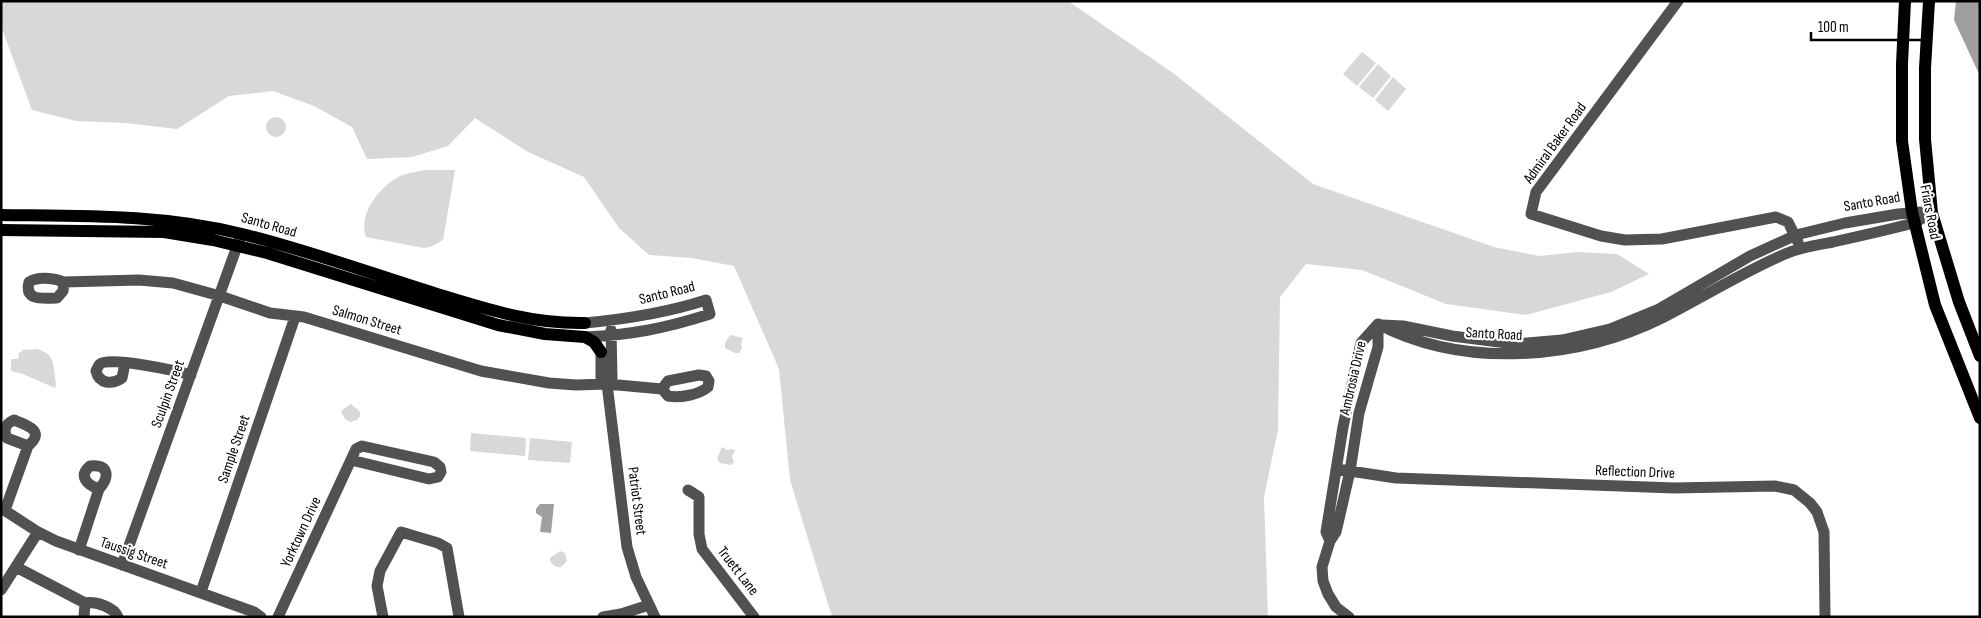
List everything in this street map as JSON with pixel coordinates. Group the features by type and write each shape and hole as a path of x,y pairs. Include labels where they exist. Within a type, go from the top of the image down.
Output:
{"main road":[{"name":"Friars Road","path":"1906,1 1902,64 1902,141 1913,217 1935,304 1980,418"},
{"name":"Friars Road","path":"1929,1 1925,68 1925,139 1932,213 1959,302 1980,356"},
{"name":"Santo Road","path":"1,215 114,216 191,222 242,234 499,313 548,322 586,323"},
{"name":"Santo Road","path":"1,230 164,232 268,253 498,326 545,334 586,337"},
{"path":"586,337 594,342 601,352"}],"street":[{"name":"Admiral Baker Road","path":"1678,1 1536,192 1531,214 1600,236 1625,240 1662,240 1776,218 1788,222 1796,235 1800,248"},
{"name":"Santo Road","path":"1378,324 1399,335 1470,351 1513,354 1556,350 1608,339 1662,318 1750,270 1800,248 1932,213"},
{"name":"Santo Road","path":"1378,324 1403,326 1452,336 1515,344 1562,340 1610,329 1659,309 1750,256 1796,235 1846,223 1913,217"},
{"name":"Sculpin Street","path":"122,565 242,234"},
{"name":"Salmon Street","path":"64,282 139,280 174,283 270,313 304,317 481,371 549,384 607,384 662,388"},
{"name":"Santo Road","path":"586,323 658,314 706,300 710,314 668,327 625,335 586,337"},
{"name":"Sample Street","path":"200,592 295,317"},
{"name":"Patriot Street","path":"607,384 612,378 610,321"},
{"name":"Ambrosia Drive","path":"1330,541 1326,532 1338,469 1343,428 1359,352 1361,343 1378,324"},
{"name":"Ambrosia Drive","path":"1349,617 1336,607 1328,594 1323,581 1322,568 1330,541 1336,532 1350,471 1359,412 1378,347 1378,324"},
{"name":"Patriot Street","path":"601,352 601,378 607,384 627,547 636,577 655,617"},
{"path":"125,363 156,366 190,375"},
{"path":"3,509 28,446"},
{"name":"Yorktown Drive","path":"278,617 356,449 362,446 434,462 440,467 440,472 438,477 429,479 351,460"},
{"name":"Reflection Drive","path":"1338,469 1396,478 1674,488 1775,486 1794,490 1810,503 1822,523 1824,532 1825,617"},
{"path":"80,550 99,489"},
{"name":"Truett Lane","path":"688,490 699,497 699,534 702,549 754,617"},
{"name":"Taussig Street","path":"3,509 38,532 80,550 200,592 254,612 261,617"},
{"path":"1,590 38,532"},
{"path":"383,617 377,586 380,572 400,532 438,543 447,548 459,617"},
{"path":"16,568 85,603 91,602 112,609 118,617"},
{"path":"84,617 85,603"},
{"path":"603,617 621,614 649,605"}],"shaded area":[{"path":"1,1 1068,1 1173,73 1313,184 1494,247 1539,256 1578,252 1617,254 1649,274 1611,292 1526,315 1446,304 1362,270 1306,264 1280,297 1278,430 1264,497 1268,617 832,617 790,480 779,369 734,266 692,258 649,255 619,228 584,177 528,152 475,118 448,146 412,157 367,159 352,127 314,106 273,91 229,96 177,129 125,123 76,121 32,110 1,26"},
{"path":"1956,1 1980,1 1980,76 1954,20"},
{"path":"1362,52 1376,63 1357,86 1343,74"},
{"path":"1378,64 1391,76 1373,98 1359,87"},
{"path":"1393,77 1406,89 1388,111 1375,100"},
{"path":"272,117 280,117 286,123 286,131 280,137 272,137 266,131 266,123"},
{"path":"425,170 455,170 443,240 424,248 366,237 365,219 377,195 398,177"},
{"path":"730,335 743,338 742,348 739,353 725,348 725,343"},
{"path":"37,349 48,354 51,358 54,366 55,388 23,374 11,371 11,359 18,359 19,352"},
{"path":"351,404 360,412 360,416 357,420 350,422 345,419 341,411"},
{"path":"471,433 526,438 525,456 470,451"},
{"path":"530,438 572,442 570,463 528,460"},
{"path":"722,447 727,450 735,450 732,457 734,462 731,465 720,463 717,459"},
{"path":"540,504 554,504 551,533 540,532 542,517 536,513 536,509"},
{"path":"560,551 565,553 567,561 559,567 552,564 550,558"}]}
